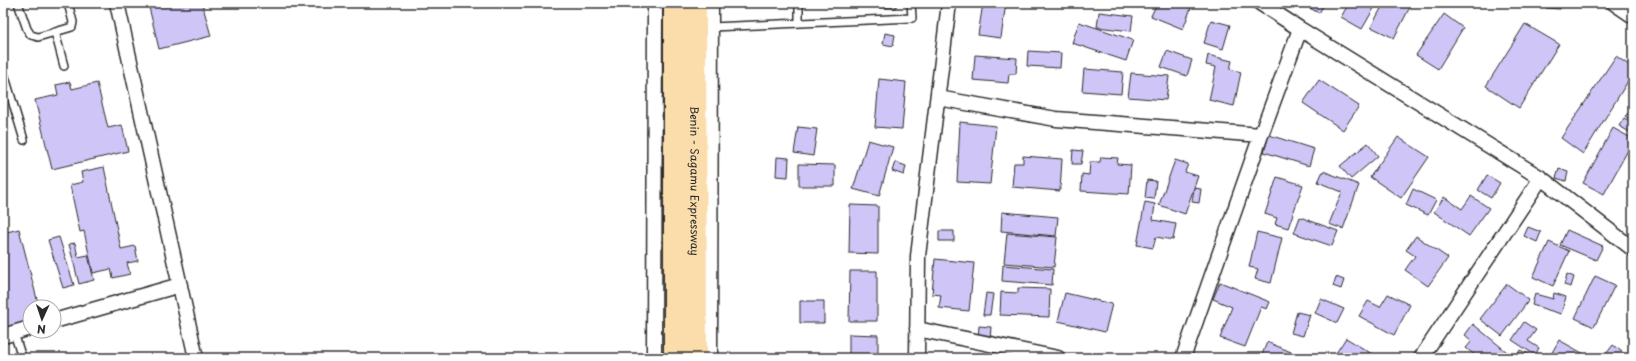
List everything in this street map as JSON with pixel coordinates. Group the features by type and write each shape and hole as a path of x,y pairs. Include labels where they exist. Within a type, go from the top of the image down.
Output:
{"highway":[{"path":"675,3 675,358"},
{"name":"Benin - Sagamu Expressway","path":"695,3 696,358"}],"street":[{"path":"117,3 196,358"},
{"path":"654,358 655,3"},
{"path":"710,358 709,279 711,3"},
{"path":"917,358 918,256 949,3"},
{"path":"1260,3 1541,178 1633,249"},
{"path":"1614,3 1633,16"},
{"path":"1183,358 1300,29"},
{"path":"938,98 1056,119 1261,136"},
{"path":"1421,358 1541,178"},
{"path":"62,319 180,285"},
{"path":"917,329 1058,358"},
{"path":"9,335 22,331"}],"lane":[{"path":"18,3 27,29 31,35 38,37 72,27 73,22 68,3"},
{"path":"798,22 799,3"},
{"path":"711,27 912,18 911,3"},
{"path":"55,32 64,66"},
{"path":"3,70 24,140"},
{"path":"9,335 22,358"}],"building":[{"path":"148,3 202,3 211,36 159,49"},
{"path":"861,3 896,3 896,8 861,7"},
{"path":"983,3 1006,3 1001,38 978,35"},
{"path":"1157,3 1180,3 1191,8 1183,29 1151,16"},
{"path":"1300,3 1325,3 1319,13"},
{"path":"1349,3 1377,3 1362,29 1341,17"},
{"path":"1384,3 1412,3 1394,38 1371,27"},
{"path":"1547,3 1560,3 1560,9 1546,8"},
{"path":"1099,12 1133,16 1131,31 1097,27"},
{"path":"1444,14 1463,28 1438,69 1416,55"},
{"path":"1211,20 1230,25 1223,49 1204,43"},
{"path":"1079,22 1133,40 1126,61 1072,43"},
{"path":"1525,24 1559,44 1519,108 1486,86"},
{"path":"885,33 895,35 893,46 883,44"},
{"path":"1028,51 1061,53 1060,68 1027,66"},
{"path":"1167,51 1192,60 1187,76 1161,67"},
{"path":"975,55 1017,58 1016,74 1009,74 1008,83 973,80"},
{"path":"1208,55 1232,61 1230,69 1241,72 1234,106 1209,100 1216,67 1206,65"},
{"path":"1616,56 1633,68 1633,73 1583,154 1561,138"},
{"path":"1084,69 1123,72 1121,94 1082,91"},
{"path":"1131,73 1169,76 1166,100 1128,97"},
{"path":"879,79 906,82 902,129 875,127"},
{"path":"1319,80 1359,106 1343,130 1303,103"},
{"path":"70,82 72,89 97,83 108,128 122,125 128,151 52,169 35,100 58,95 56,85"},
{"path":"1633,103 1633,112 1629,110"},
{"path":"1629,112 1633,115 1633,122 1625,116"},
{"path":"1624,118 1633,123 1633,134 1619,126"},
{"path":"960,122 996,126 990,184 957,182"},
{"path":"798,127 817,129 813,156 794,153"},
{"path":"1613,128 1633,139 1633,141 1604,194 1583,183"},
{"path":"1269,135 1314,149 1309,166 1264,152"},
{"path":"1398,137 1429,157 1401,198 1370,177"},
{"path":"868,140 893,147 879,196 853,189"},
{"path":"1368,143 1378,156 1351,179 1340,166"},
{"path":"1073,150 1083,151 1081,164 1072,164"},
{"path":"1023,156 1062,159 1060,191 1012,187 1014,163 1023,163"},
{"path":"777,157 789,158 788,177 776,176"},
{"path":"1101,157 1118,158 1117,164 1131,165 1129,194 1081,191 1082,174 1089,175 1090,162 1100,162"},
{"path":"1175,160 1188,164 1185,172 1198,176 1185,214 1159,205"},
{"path":"895,162 906,166 904,175 892,171"},
{"path":"799,164 835,165 835,186 799,186"},
{"path":"104,167 121,249 135,246 138,261 127,263 130,274 113,278 111,269 93,273 84,231 80,232 70,185 83,182 81,172"},
{"path":"1559,169 1568,172 1566,181 1556,178"},
{"path":"1323,171 1359,185 1343,229 1329,224 1342,192 1318,182"},
{"path":"1487,175 1500,183 1491,198 1478,190"},
{"path":"1277,177 1303,185 1288,228 1275,224 1277,218 1265,214"},
{"path":"1147,180 1156,181 1154,199 1145,198"},
{"path":"1194,188 1201,189 1199,203 1192,202"},
{"path":"1413,189 1436,200 1428,215 1406,205"},
{"path":"1471,196 1489,208 1469,236 1434,212 1444,197 1462,209"},
{"path":"1145,202 1155,204 1153,220 1176,224 1173,240 1156,237 1153,248 1137,245"},
{"path":"850,205 878,206 878,254 849,253"},
{"path":"1002,212 1058,217 1056,236 1001,231"},
{"path":"1300,217 1338,231 1332,246 1294,233"},
{"path":"1528,227 1541,232 1537,242 1524,236"},
{"path":"19,229 37,299 22,299 22,326 3,332 3,233"},
{"path":"1567,230 1603,246 1596,260 1560,245"},
{"path":"939,231 954,231 954,241 939,241"},
{"path":"1257,232 1282,238 1271,283 1255,279 1258,269 1249,267"},
{"path":"1007,233 1057,237 1054,267 1004,263"},
{"path":"1416,236 1448,258 1428,286 1405,270 1415,256 1406,250"},
{"path":"59,237 74,285 63,288 48,240"},
{"path":"1549,242 1569,251 1553,286 1533,277"},
{"path":"75,243 78,257 88,255 94,280 79,284 69,244"},
{"path":"935,259 974,263 969,311 939,308 941,295 932,294"},
{"path":"1003,265 1053,269 1052,285 1002,281"},
{"path":"850,271 877,271 877,321 849,321"},
{"path":"1567,274 1574,277 1571,287 1564,285"},
{"path":"1595,276 1615,285 1594,327 1575,318"},
{"path":"1336,277 1344,280 1341,289 1333,286"},
{"path":"1220,282 1270,302 1267,309 1261,307 1245,347 1220,338 1232,307 1213,299"},
{"path":"1507,284 1529,300 1502,336 1480,319"},
{"path":"1018,288 1050,289 1049,317 1000,315 1001,292 1018,293"},
{"path":"986,293 993,294 990,315 983,315"},
{"path":"1065,293 1112,304 1105,332 1058,321"},
{"path":"1554,293 1566,297 1561,314 1532,305 1535,294 1553,299"},
{"path":"1388,294 1410,305 1394,335 1359,316 1368,301 1380,307"},
{"path":"1321,299 1344,309 1337,323 1315,313"},
{"path":"800,301 824,301 824,323 800,323"},
{"path":"1297,312 1310,315 1303,336 1291,333"},
{"path":"1524,322 1536,330 1528,341 1539,348 1535,355 1512,340"},
{"path":"1473,324 1507,352 1503,358 1478,358 1466,348 1472,341 1465,335"},
{"path":"1633,324 1633,340 1629,339"},
{"path":"979,326 991,327 990,340 978,339"},
{"path":"849,334 878,335 878,358 849,358"},
{"path":"1346,338 1377,358 1344,358 1336,353"},
{"path":"1559,340 1584,354 1582,358 1549,358"},
{"path":"1267,342 1291,352 1288,358 1269,358 1262,355"},
{"path":"1613,345 1630,358 1603,358"},
{"path":"1520,350 1536,358 1516,358"}]}
